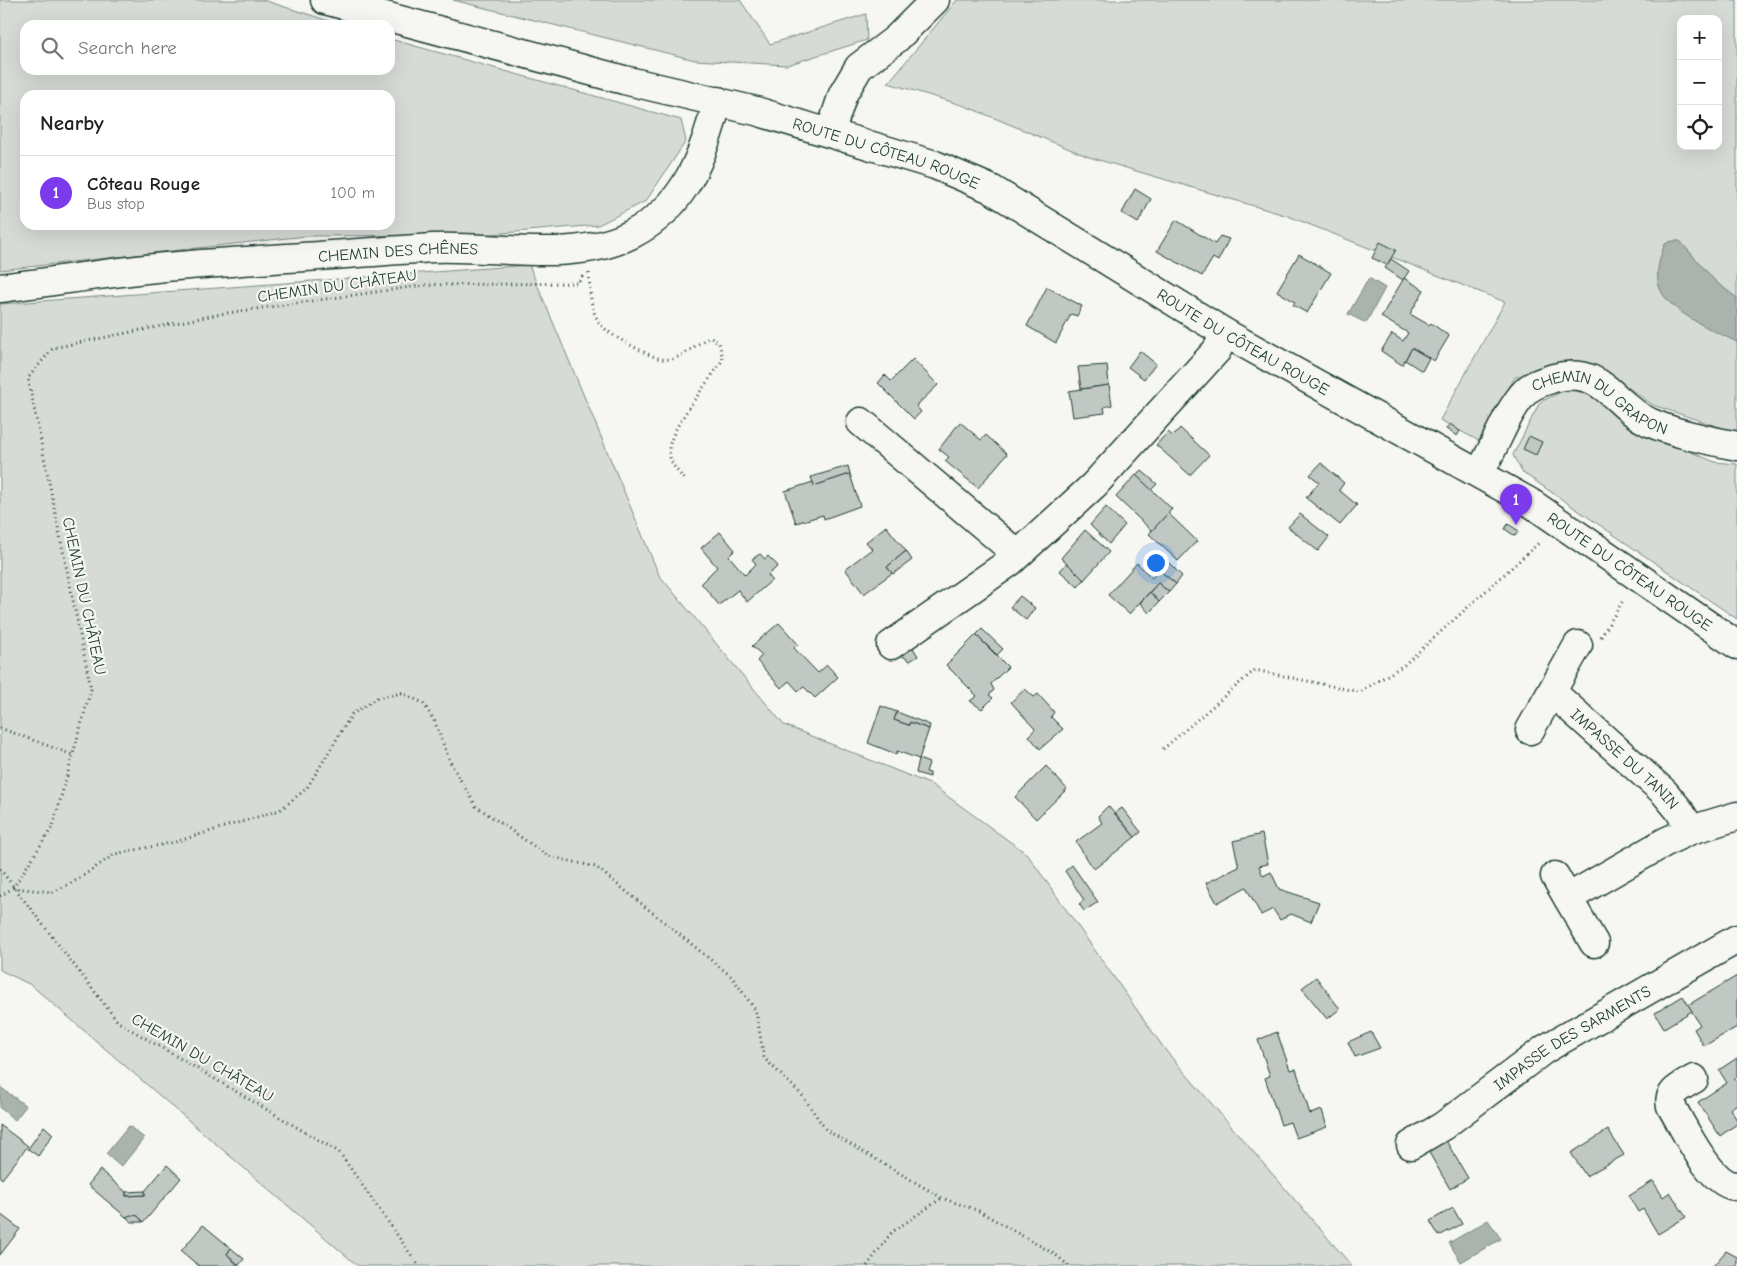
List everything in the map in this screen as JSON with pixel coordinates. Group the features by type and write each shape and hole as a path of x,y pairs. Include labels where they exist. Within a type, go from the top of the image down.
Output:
{"street":[{"name":"ROUTE DU CÔTEAU ROUGE","path":"325,0 624,80 718,101 935,165 991,189 1225,333 1479,473 1562,524 1737,646"},
{"path":"830,133 843,94 859,67 896,39 935,0"},
{"name":"CHEMIN DES CHÊNES","path":"0,288 156,268 435,248 567,250 614,242 646,226 682,192 695,170 704,148 718,101"},
{"path":"892,645 1017,554 1094,485 1217,350 1225,333"},
{"name":"CHEMIN DU GRAPON","path":"1479,473 1494,450 1517,403 1528,389 1545,380 1568,374 1588,378 1605,388 1648,421 1697,438 1737,446"},
{"path":"861,422 1017,554"},
{"path":"1530,730 1578,645"},
{"name":"IMPASSE DU TANIN","path":"1552,692 1664,792 1679,810 1690,830"},
{"path":"1594,943 1562,887 1690,830 1737,816"},
{"name":"IMPASSE DES SARMENTS","path":"1411,1145 1443,1126 1545,1048 1737,939"},
{"path":"1694,1079 1672,1092 1671,1106 1710,1171 1732,1186 1737,1186"}],"path":[{"name":"CHEMIN DU CHÂTEAU","path":"418,1266 339,1152 118,1022 13,888 53,826 91,689 28,378 53,348 220,314 425,285 578,283 588,268 590,304 599,324 610,334 657,358 670,359 679,356 710,337 719,343 723,359 678,425 669,450 673,466 686,481"},
{"path":"1163,749 1255,670 1360,692 1404,665 1562,524"},
{"path":"1578,645 1596,645 1629,592"},
{"path":"0,896 13,888 53,892 77,880 115,854 175,842 280,810 307,788 352,714 377,698 402,693 423,703 434,720 451,764 476,806 548,856 596,867 732,977 756,1011 764,1058 802,1095 826,1130 942,1198 979,1211 1056,1256 1069,1266"},
{"path":"0,728 73,755"},
{"path":"0,869 13,888"},
{"path":"867,1266 892,1232 942,1198"}],"shaded area":[{"path":"0,0 263,0 326,20 20,20 20,75 395,75 395,40 681,120 686,141 646,201 598,225 480,235 306,236 0,270"},
{"path":"453,0 740,0 770,44 866,14 867,40 787,65 695,60"},
{"path":"957,0 1737,0 1737,433 1653,405 1597,366 1558,365 1515,377 1479,441 1440,420 1505,302 1288,216 1089,157 965,106 888,83"},
{"path":"1672,241 1680,241 1716,282 1737,298 1737,342 1693,320 1671,304 1664,295 1658,281 1659,265 1665,244"},
{"path":"529,265 659,575 784,725 932,785 1027,854 1166,1051 1352,1266 358,1266 31,985 0,970 0,304"},
{"path":"1369,278 1385,288 1366,323 1348,314"},
{"path":"1567,389 1603,397 1659,439 1715,462 1737,464 1737,619 1522,472 1513,455 1540,402"},
{"path":"0,1087 26,1106 15,1120 0,1108"},
{"path":"129,1126 144,1138 121,1167 106,1154"},
{"path":"1488,1220 1501,1239 1461,1262 1449,1243"}],"building":[{"path":"1135,189 1151,199 1138,223 1122,213"},
{"path":"1176,220 1215,244 1220,236 1229,239 1218,261 1213,258 1202,276 1157,251"},
{"path":"1380,242 1396,250 1387,265 1372,258"},
{"path":"1299,254 1331,273 1307,313 1293,305 1295,302 1277,291"},
{"path":"1391,259 1409,271 1403,280 1385,268"},
{"path":"1404,278 1424,290 1410,314 1429,325 1431,323 1449,336 1434,361 1412,348 1402,365 1381,351 1392,334 1403,341 1408,333 1381,317"},
{"path":"1047,287 1082,306 1077,316 1071,314 1056,343 1027,326"},
{"path":"1412,348 1429,358 1422,371 1405,360"},
{"path":"1140,351 1156,364 1144,379 1128,367"},
{"path":"913,359 938,385 916,406 921,412 914,419 878,383 885,375 891,381"},
{"path":"1107,365 1109,385 1081,389 1078,367"},
{"path":"1109,385 1112,405 1104,407 1105,413 1073,417 1069,391"},
{"path":"960,422 981,440 986,435 1007,454 978,488 945,461 949,457 939,449"},
{"path":"1450,424 1460,431 1457,436 1446,429"},
{"path":"1180,428 1209,455 1190,475 1156,445 1168,432 1173,436"},
{"path":"1529,436 1542,442 1536,455 1523,449"},
{"path":"1321,463 1344,483 1339,490 1357,505 1340,525 1306,498 1319,482 1310,475"},
{"path":"848,466 850,474 814,486 811,477"},
{"path":"1141,470 1157,484 1151,490 1136,475"},
{"path":"850,474 860,506 824,519 823,515 796,523 785,491 813,482 814,486"},
{"path":"1136,475 1172,509 1152,531 1116,497"},
{"path":"1106,507 1125,525 1109,544 1090,525"},
{"path":"1168,513 1197,541 1178,561 1149,534"},
{"path":"1300,514 1329,537 1318,551 1288,527"},
{"path":"1508,524 1519,531 1515,536 1505,529"},
{"path":"886,526 906,551 887,567 892,573 864,594 845,569 872,549 866,542"},
{"path":"1085,530 1109,552 1084,580 1061,558"},
{"path":"720,532 735,550 729,556 745,575 756,564 752,559 760,554 765,559 768,556 778,566 768,575 772,580 747,602 738,590 719,605 701,583 717,567 701,548"},
{"path":"906,551 912,560 893,574 887,567"},
{"path":"1167,561 1182,576 1176,584 1159,570"},
{"path":"1067,563 1084,580 1078,587 1060,571"},
{"path":"1137,563 1152,578 1159,570 1176,584 1169,592 1158,583 1129,614 1108,595"},
{"path":"1158,583 1169,592 1159,602 1150,592"},
{"path":"1150,592 1159,602 1149,613 1140,603"},
{"path":"1020,596 1035,608 1026,620 1010,607"},
{"path":"779,623 798,644 794,648 818,673 827,665 838,677 815,698 804,687 798,691 789,681 781,688 757,661 762,655 752,646"},
{"path":"982,629 1003,649 997,655 976,635"},
{"path":"976,635 1008,667 991,684 994,690 989,695 993,698 982,709 970,701 977,696 946,665"},
{"path":"913,648 918,656 910,661 901,655"},
{"path":"1025,689 1034,697 1038,694 1054,712 1051,717 1063,729 1040,749 1029,736 1035,729 1011,702"},
{"path":"881,706 897,712 894,720 909,725 910,722 929,729 919,759 897,751 896,754 868,743"},
{"path":"897,712 930,725 929,729 910,722 909,725 894,720"},
{"path":"919,759 929,763 926,772 930,773 930,777 916,773"},
{"path":"1046,766 1067,789 1036,819 1015,797"},
{"path":"1108,806 1135,837 1094,869 1076,842 1102,823 1098,816"},
{"path":"1122,808 1141,832 1135,837 1115,813"},
{"path":"1262,834 1268,864 1259,866 1263,876 1271,872 1279,889 1319,902 1311,922 1291,914 1280,920 1273,909 1261,915 1246,887 1217,903 1206,883 1239,867 1233,841"},
{"path":"1072,865 1098,902 1084,911 1079,904 1084,900 1065,871"},
{"path":"1737,976 1737,1027 1704,1046 1694,1029 1700,1025 1688,1005"},
{"path":"1316,977 1340,1009 1327,1019 1302,988"},
{"path":"1683,996 1692,1011 1664,1028 1655,1013"},
{"path":"1277,1032 1290,1070 1296,1069 1310,1114 1322,1110 1327,1127 1296,1138 1290,1122 1281,1125 1265,1078 1270,1076 1258,1040"},
{"path":"1371,1032 1380,1048 1355,1057 1348,1042"},
{"path":"1737,1058 1737,1077 1734,1078 1737,1082 1737,1104 1730,1109 1737,1120 1737,1124 1720,1136 1698,1102 1727,1083 1719,1070"},
{"path":"0,1125 28,1146 2,1179 0,1177"},
{"path":"44,1126 53,1134 38,1156 28,1149"},
{"path":"1608,1130 1624,1155 1586,1176 1571,1153"},
{"path":"1445,1139 1468,1178 1450,1189 1427,1149"},
{"path":"167,1165 181,1178 144,1222 138,1216 126,1217 88,1185 100,1170 126,1192 126,1196 145,1195 145,1191"},
{"path":"1653,1181 1663,1197 1670,1192 1686,1217 1658,1234 1643,1209 1638,1212 1629,1196"},
{"path":"145,1191 145,1195 126,1196 126,1192"},
{"path":"1453,1208 1462,1224 1439,1236 1430,1221"},
{"path":"0,1214 20,1229 0,1255"},
{"path":"131,1215 138,1216 143,1222 132,1222 126,1217"},
{"path":"203,1225 231,1248 227,1254 238,1266 199,1266 181,1251"},
{"path":"231,1248 244,1259 239,1265 227,1254"},
{"path":"1726,1251 1737,1257 1737,1266 1713,1266"}],"place":[{"name":"Côteau Rouge","path":"1516,525"}]}
